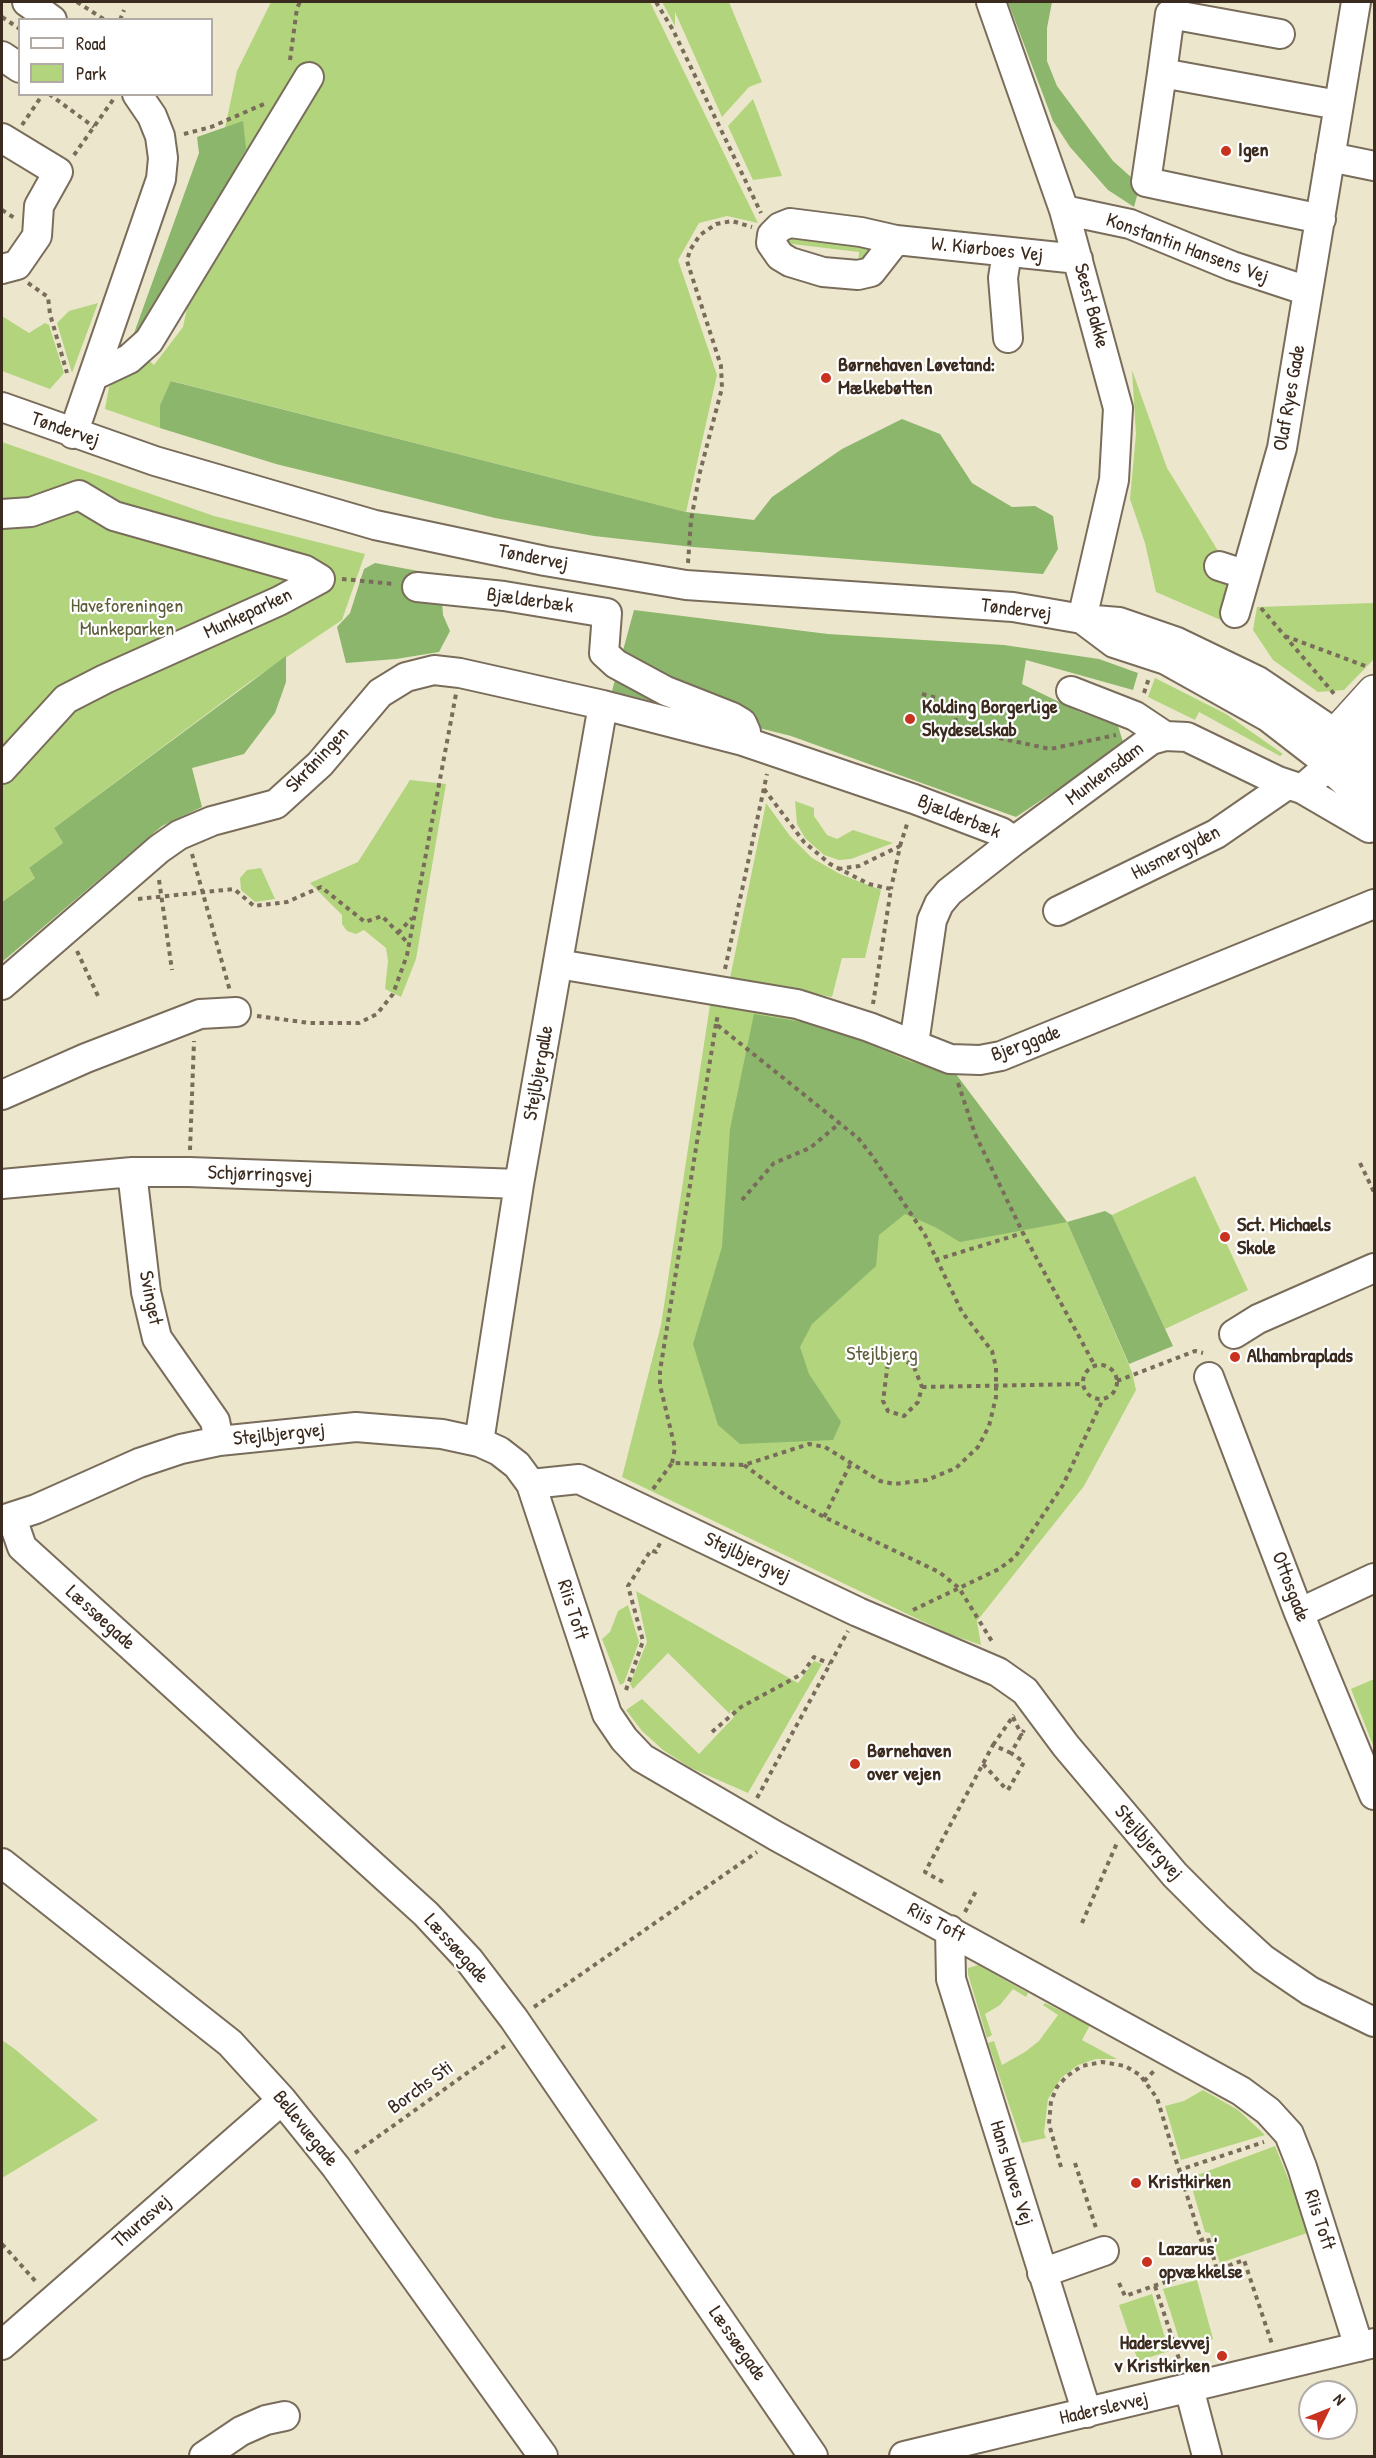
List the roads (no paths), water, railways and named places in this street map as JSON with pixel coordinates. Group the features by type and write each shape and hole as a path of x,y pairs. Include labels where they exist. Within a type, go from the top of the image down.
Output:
{"main road":[{"path":"1354,751 1374,692"},
{"name":"Tøndervej","path":"1354,751 1372,817"}],"street":[{"path":"27,2 49,18"},
{"name":"Seest Bakke","path":"991,2 1064,210 1118,408 1114,480 1082,619"},
{"name":"Olaf Ryes Gade","path":"1235,613 1235,575 1255,546 1282,448 1356,2"},
{"path":"1280,34 1171,8 1146,182 1321,219"},
{"path":"2,56 18,67"},
{"path":"90,386 129,359 149,341 297,73"},
{"path":"1162,73 1338,105"},
{"path":"73,434 161,179 163,158 160,136 152,116 138,96"},
{"path":"5,268 17,265 37,236 39,206 58,172 6,141"},
{"path":"1330,157 1374,166"},
{"name":"Konstantin Hansens Vej","path":"1064,210 1130,224 1232,266 1308,291"},
{"name":"W. Kiørboes Vej","path":"896,240 877,266 870,272 858,275 823,272 790,262 773,249 772,236 780,227 790,223 861,232 896,240 1078,259"},
{"path":"1007,252 1003,278 1008,338"},
{"name":"Tøndervej","path":"2,407 73,434 375,525 544,561 686,585 1013,607 1082,619 1119,622 1214,658 1283,696 1354,751"},
{"name":"Munkeparken","path":"2,514 31,512 79,495 114,516 305,570 320,579 279,601 105,679 66,699 2,769"},
{"name":"Bjælderbæk","path":"417,587 504,596 607,613 604,653 616,664 666,692 742,723 746,732 742,741"},
{"name":"Skråningen","path":"2,985 154,853 186,833 212,821 276,804 320,764 381,693 406,677 434,670 460,673 603,705"},
{"path":"1071,691 1136,716 1156,730"},
{"name":"Bjælderbæk","path":"603,705 742,741 914,799 1001,832 1014,841 949,892 939,904 932,921 914,1044"},
{"name":"Stejlbjergalle","path":"479,1442 519,1184 603,705"},
{"name":"Munkensdam","path":"1014,841 1151,740 1156,730 1187,737 1294,787 1372,817"},
{"path":"1294,787 1354,751"},
{"name":"Husmergyden","path":"1058,910 1216,834 1294,787"},
{"name":"Bjerggade","path":"558,964 797,1004 869,1027 950,1059 980,1060 1001,1056 1374,904"},
{"path":"2,1095 86,1058 194,1016 236,1012"},
{"name":"Schjørringsvej","path":"2,1184 132,1172 189,1172 519,1184"},
{"name":"Svinget","path":"132,1172 146,1292 157,1338 215,1421 219,1441"},
{"path":"1234,1334 1258,1319 1374,1268"},
{"name":"Ottosgade","path":"1209,1366 1299,1613 1374,1795"},
{"name":"Stejlbjergvej","path":"7,1519 139,1463 181,1449 219,1441 356,1427 442,1434 479,1442 499,1451 517,1465 531,1484 579,1479 858,1612 998,1672 1026,1706 1066,1746 1167,1866 1216,1916 1263,1959 1310,1991 1374,2022"},
{"name":"Riis Toft","path":"531,1484 607,1714 624,1739 642,1758 776,1836 1240,2091 1268,2111 1289,2134 1367,2345"},
{"name":"Læssøegade","path":"7,1519 22,1547 426,1914 469,1960 519,2026 813,2457"},
{"path":"1299,1613 1374,1578"},
{"name":"Bellevuegade","path":"2,1863 230,2043 282,2100 336,2167 543,2457"},
{"name":"Hans Haves Vej","path":"950,1930 951,1979 1087,2413"},
{"name":"Thurasvej","path":"2,2345 282,2100"},
{"path":"1042,2272 1104,2251"},
{"name":"Haderslevvej","path":"904,2457 1367,2345"},
{"path":"1189,2388 1207,2457"},
{"path":"204,2457 241,2431 266,2420 285,2416"}],"place":[{"name":"Igen","path":"1226,151"},
{"name":"Børnehaven Løvetand: Mælkebøtten","path":"826,378"},
{"name":"Kolding Borgerlige Skydeselskab","path":"910,719"},
{"name":"Sct. Michaels Skole","path":"1225,1237"},
{"name":"Alhambraplads","path":"1235,1357"},
{"name":"Børnehaven over vejen","path":"855,1764"},
{"name":"Kristkirken","path":"1136,2183"},
{"name":"Lazarus' opvækkelse","path":"1147,2262"},
{"name":"Haderslevvej v Kristkirken","path":"1222,2356"}],"park label":[{"name":"Haveforeningen Munkeparken","path":"127,618"},
{"name":"Stejlbjerg","path":"882,1355"}]}
